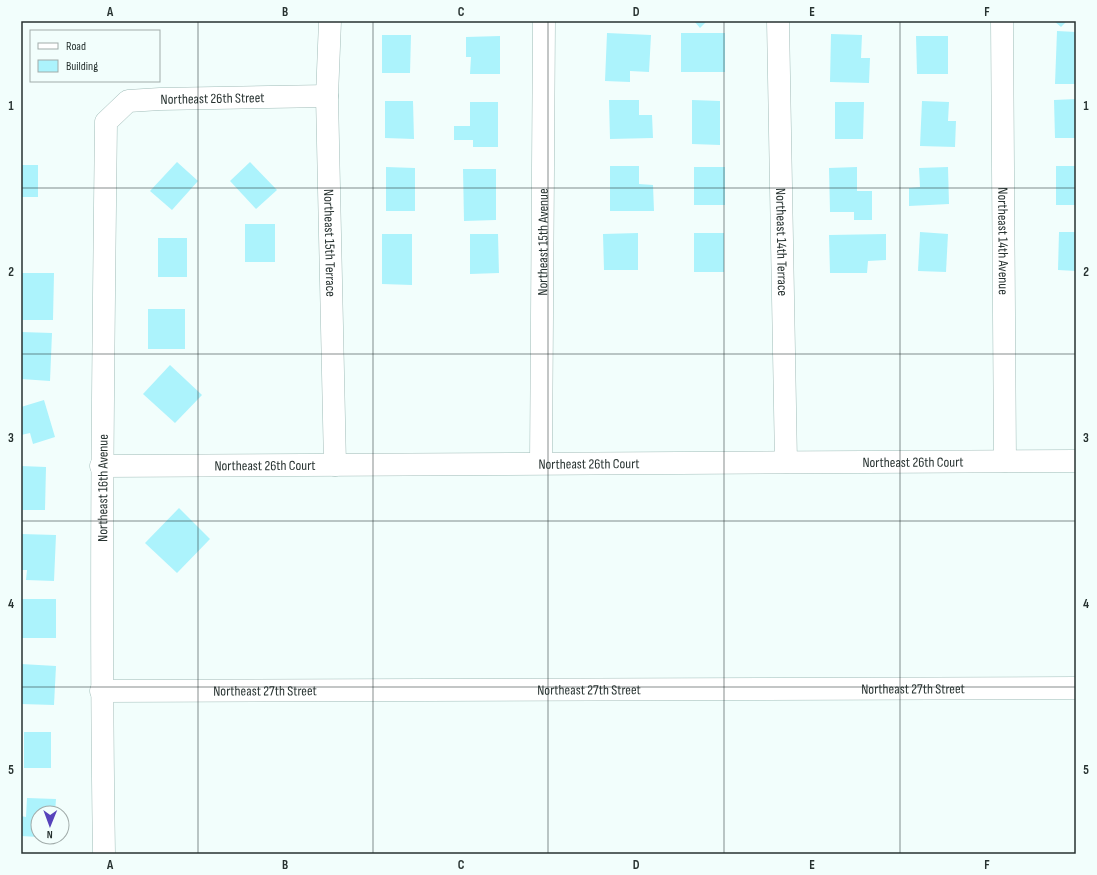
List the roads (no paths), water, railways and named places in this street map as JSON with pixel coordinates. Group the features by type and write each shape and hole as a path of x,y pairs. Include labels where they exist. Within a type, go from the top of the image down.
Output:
{"street":[{"name":"Northeast 15th Terrace","path":"330,21 327,96 335,464"},
{"name":"Northeast 15th Avenue","path":"541,463 544,21"},
{"name":"Northeast 14th Terrace","path":"778,21 786,462"},
{"name":"Northeast 14th Avenue","path":"1002,21 1005,461"},
{"name":"Northeast 26th Street","path":"106,122 128,101 327,96"},
{"name":"Northeast 16th Avenue","path":"104,854 101,691 101,466 106,122"},
{"name":"Northeast 26th Court","path":"101,466 1076,461"},
{"name":"Northeast 27th Street","path":"101,691 1076,688"}]}
